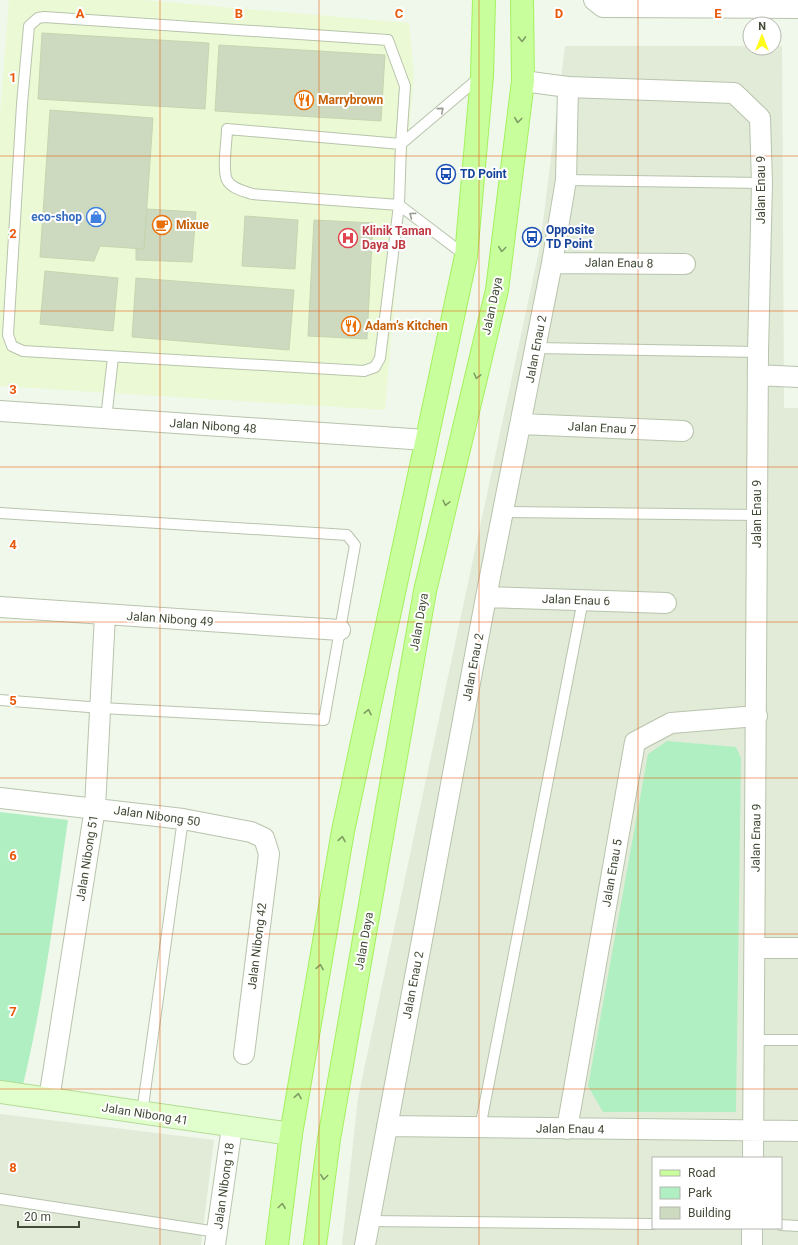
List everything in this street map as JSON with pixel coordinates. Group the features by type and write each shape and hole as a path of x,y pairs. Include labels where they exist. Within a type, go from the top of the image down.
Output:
{"main road":[{"path":"277,1245 291,1134 343,831 466,256 482,76 484,0"},
{"name":"Jalan Daya","path":"315,1245 329,1139 425,591 497,290 523,81 522,0"},
{"name":"Jalan Nibong 41","path":"0,1092 291,1134"}],"street":[{"path":"599,4 798,8"},
{"name":"Jalan Enau 9","path":"523,81 568,88 734,93 760,118 762,183 758,352 757,716 753,1157"},
{"name":"Jalan Enau 2","path":"365,1245 486,597 552,263 566,180 568,88"},
{"name":"Jalan Enau 8","path":"552,263 685,264"},
{"path":"758,375 798,377"},
{"name":"Jalan Nibong 48","path":"0,411 426,440"},
{"name":"Jalan Enau 7","path":"521,424 683,431"},
{"name":"Jalan Enau 6","path":"486,597 666,603"},
{"name":"Jalan Nibong 49","path":"0,607 340,630"},
{"name":"Jalan Nibong 51","path":"49,1099 95,808 106,615"},
{"name":"Jalan Enau 5","path":"567,1128 635,742 671,723 757,716"},
{"name":"Jalan Nibong 50","path":"0,798 183,819 251,832 264,838"},
{"name":"Jalan Nibong 42","path":"244,1054 269,854 264,838"},
{"path":"755,948 798,948"},
{"name":"Jalan Nibong 18","path":"216,1239 232,1126"},
{"name":"Jalan Enau 4","path":"386,1126 798,1131"},
{"path":"752,1229 752,1245"}],"lane":[{"path":"44,17 388,40 405,86 399,205 380,358 375,367 370,370 23,351 12,346 9,341 22,104 29,26 32,21 44,17"},
{"path":"466,256 399,205 252,194 233,186 228,180 226,171 227,129 402,144 482,76"},
{"path":"566,180 762,183"},
{"path":"536,348 758,352"},
{"path":"106,419 113,357"},
{"path":"503,512 757,515"},
{"path":"0,513 347,535 355,545 324,720 101,708 0,700"},
{"path":"480,1128 583,600"},
{"path":"142,1113 183,819"},
{"path":"754,1040 798,1040"},
{"path":"0,1200 216,1239"},
{"path":"369,1221 652,1224"},
{"path":"782,1225 798,1226"}],"shaded area":[{"path":"9,0 143,0 409,23 414,75 385,410 0,386 0,115"},
{"path":"565,46 742,46 742,56 782,56 782,46 784,408 798,408 798,1245 342,1245 358,1098 540,246"},
{"path":"0,1114 214,1140 201,1245 0,1245"}],"green space":[{"path":"667,741 736,747 741,758 736,1112 603,1112 588,1086 648,754"},
{"path":"0,812 68,820 43,986 23,1085 0,1082"}],"building":[{"path":"42,33 209,43 205,109 38,99"},
{"path":"219,45 385,55 381,121 215,111"},
{"path":"50,110 153,118 144,249 100,246 94,261 40,257"},
{"path":"147,209 196,212 192,262 136,260 136,249 144,249"},
{"path":"245,216 298,220 295,269 242,266"},
{"path":"314,220 373,223 367,339 308,336"},
{"path":"45,271 118,278 113,331 40,324"},
{"path":"136,278 294,290 289,350 132,337"}],"place":[{"name":"Marrybrown","path":"304,100"},
{"name":"TD Point","path":"446,174"},
{"name":"eco-shop","path":"96,217"},
{"name":"Mixue","path":"162,225"},
{"name":"Opposite TD Point","path":"532,237"},
{"name":"Klinik Taman Daya JB","path":"348,238"},
{"name":"Adam’s Kitchen","path":"351,326"}]}
